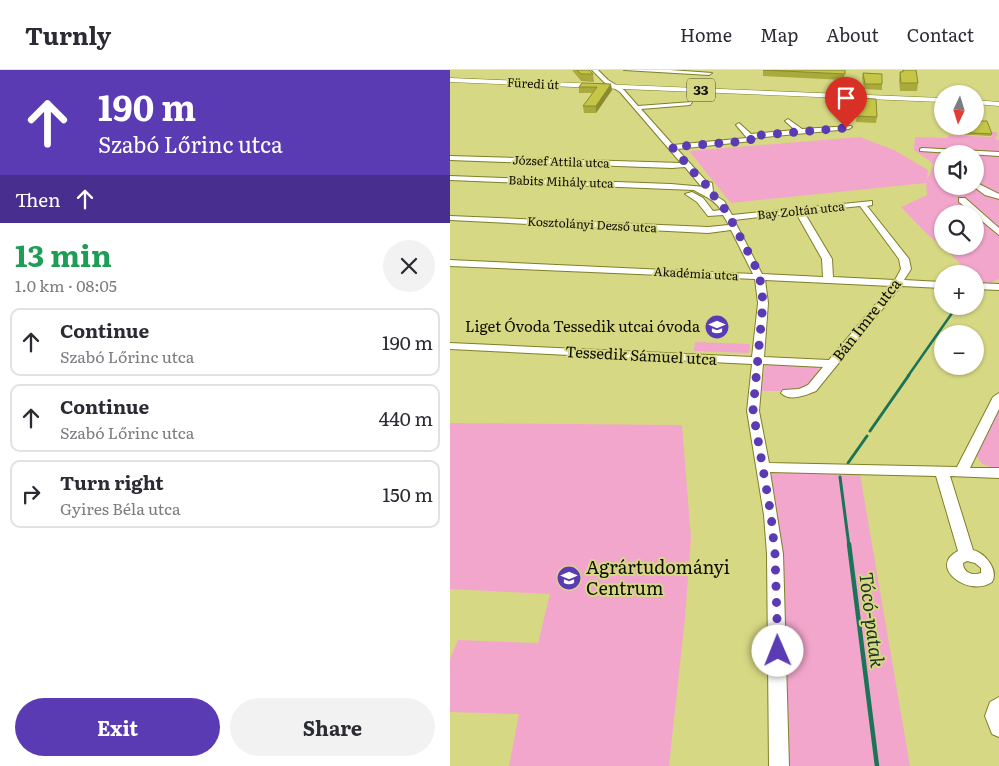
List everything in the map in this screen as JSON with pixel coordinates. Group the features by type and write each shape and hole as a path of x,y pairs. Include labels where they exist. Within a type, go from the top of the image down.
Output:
{"main road":[{"name":"Füredi út","path":"450,80 615,86"},
{"path":"592,86 606,81"},
{"name":"33","path":"615,86 934,100"},
{"path":"622,91 634,87"},
{"path":"984,103 999,104"}],"street":[{"path":"595,70 606,81 622,91 688,164 696,174 700,200 712,214 730,219"},
{"path":"627,70 709,74"},
{"path":"637,108 690,103"},
{"path":"788,121 800,132"},
{"path":"672,147 752,139 739,125"},
{"path":"750,136 849,127"},
{"path":"922,150 934,152"},
{"path":"984,154 999,154"},
{"name":"József Attila utca","path":"450,158 674,169 688,164"},
{"name":"Babits Mihály utca","path":"450,178 698,188"},
{"path":"698,188 721,203 754,263 759,277 763,303 757,361 754,421 771,515 775,554 779,766"},
{"path":"984,190 999,197"},
{"path":"962,200 968,205"},
{"name":"Bay Zoltán utca","path":"730,219 867,204"},
{"name":"Bán Imre utca","path":"787,394 801,393 812,388 898,283 906,269 904,259 867,204"},
{"path":"799,211 827,259 828,279"},
{"name":"Kosztolányi Dezső utca","path":"450,218 708,230 730,219"},
{"path":"984,218 999,220"},
{"path":"984,218 999,232"},
{"name":"Akadémia utca","path":"450,263 934,285"},
{"path":"984,286 999,287"},
{"name":"Tessedik Sámuel utca","path":"450,346 832,364"},
{"path":"961,472 999,397"},
{"path":"762,467 999,473"},
{"path":"942,472 968,555"},
{"path":"999,705 994,717 999,728"}],"shaded area":[{"path":"991,132 996,132 998,136 995,137 996,140 999,140 999,279 991,283 984,283 984,265 961,265 952,255 984,255 984,205 934,205 934,240 901,207 927,195 926,183 731,203 689,151 860,137 894,150 928,170 927,180 934,164 914,150 915,137 948,138 948,135 992,137"},
{"path":"695,342 750,344 749,353 694,351"},
{"path":"771,364 815,367 821,370 808,386 797,391 761,391 765,366"},
{"path":"999,407 999,469 982,464 976,455"},
{"name":"Agrártudományi Centrum","path":"450,423 682,425 691,538 685,618 669,766 509,766 519,714 450,712 450,659 458,640 538,643 550,594 450,589"},
{"path":"781,472 860,474 910,766 787,766 770,478 773,474"}],"building":[{"path":"577,70 589,70 593,74 581,74"},
{"path":"763,70 845,70 845,74"},
{"path":"903,70 916,70 918,83 901,83 900,72 903,72"},
{"path":"863,73 882,74 882,84 865,84"},
{"path":"582,83 611,84 596,106 583,106 597,87 579,87"},
{"path":"859,98 876,99 877,117 857,116"},
{"path":"984,121 987,121 992,134 984,134"}],"waterway":[{"name":"Tócó-patak","path":"908,376 951,315"},
{"name":"Tócó-patak","path":"870,431 909,375"},
{"name":"Tócó-patak","path":"848,463 867,436"},
{"name":"Tócó-patak","path":"840,477 849,546"},
{"name":"Tócó-patak","path":"849,544 877,766"}],"place":[{"name":"Liget Óvoda Tessedik utcai óvoda","path":"717,327"},
{"name":"Agrártudományi Centrum","path":"569,578"}],"route":[{"path":"778,651 775,554 771,515 753,411 763,303 761,283 754,263 721,203 713,197 709,191 708,184 703,183 672,147 747,141 752,139 750,136 846,128"}]}
